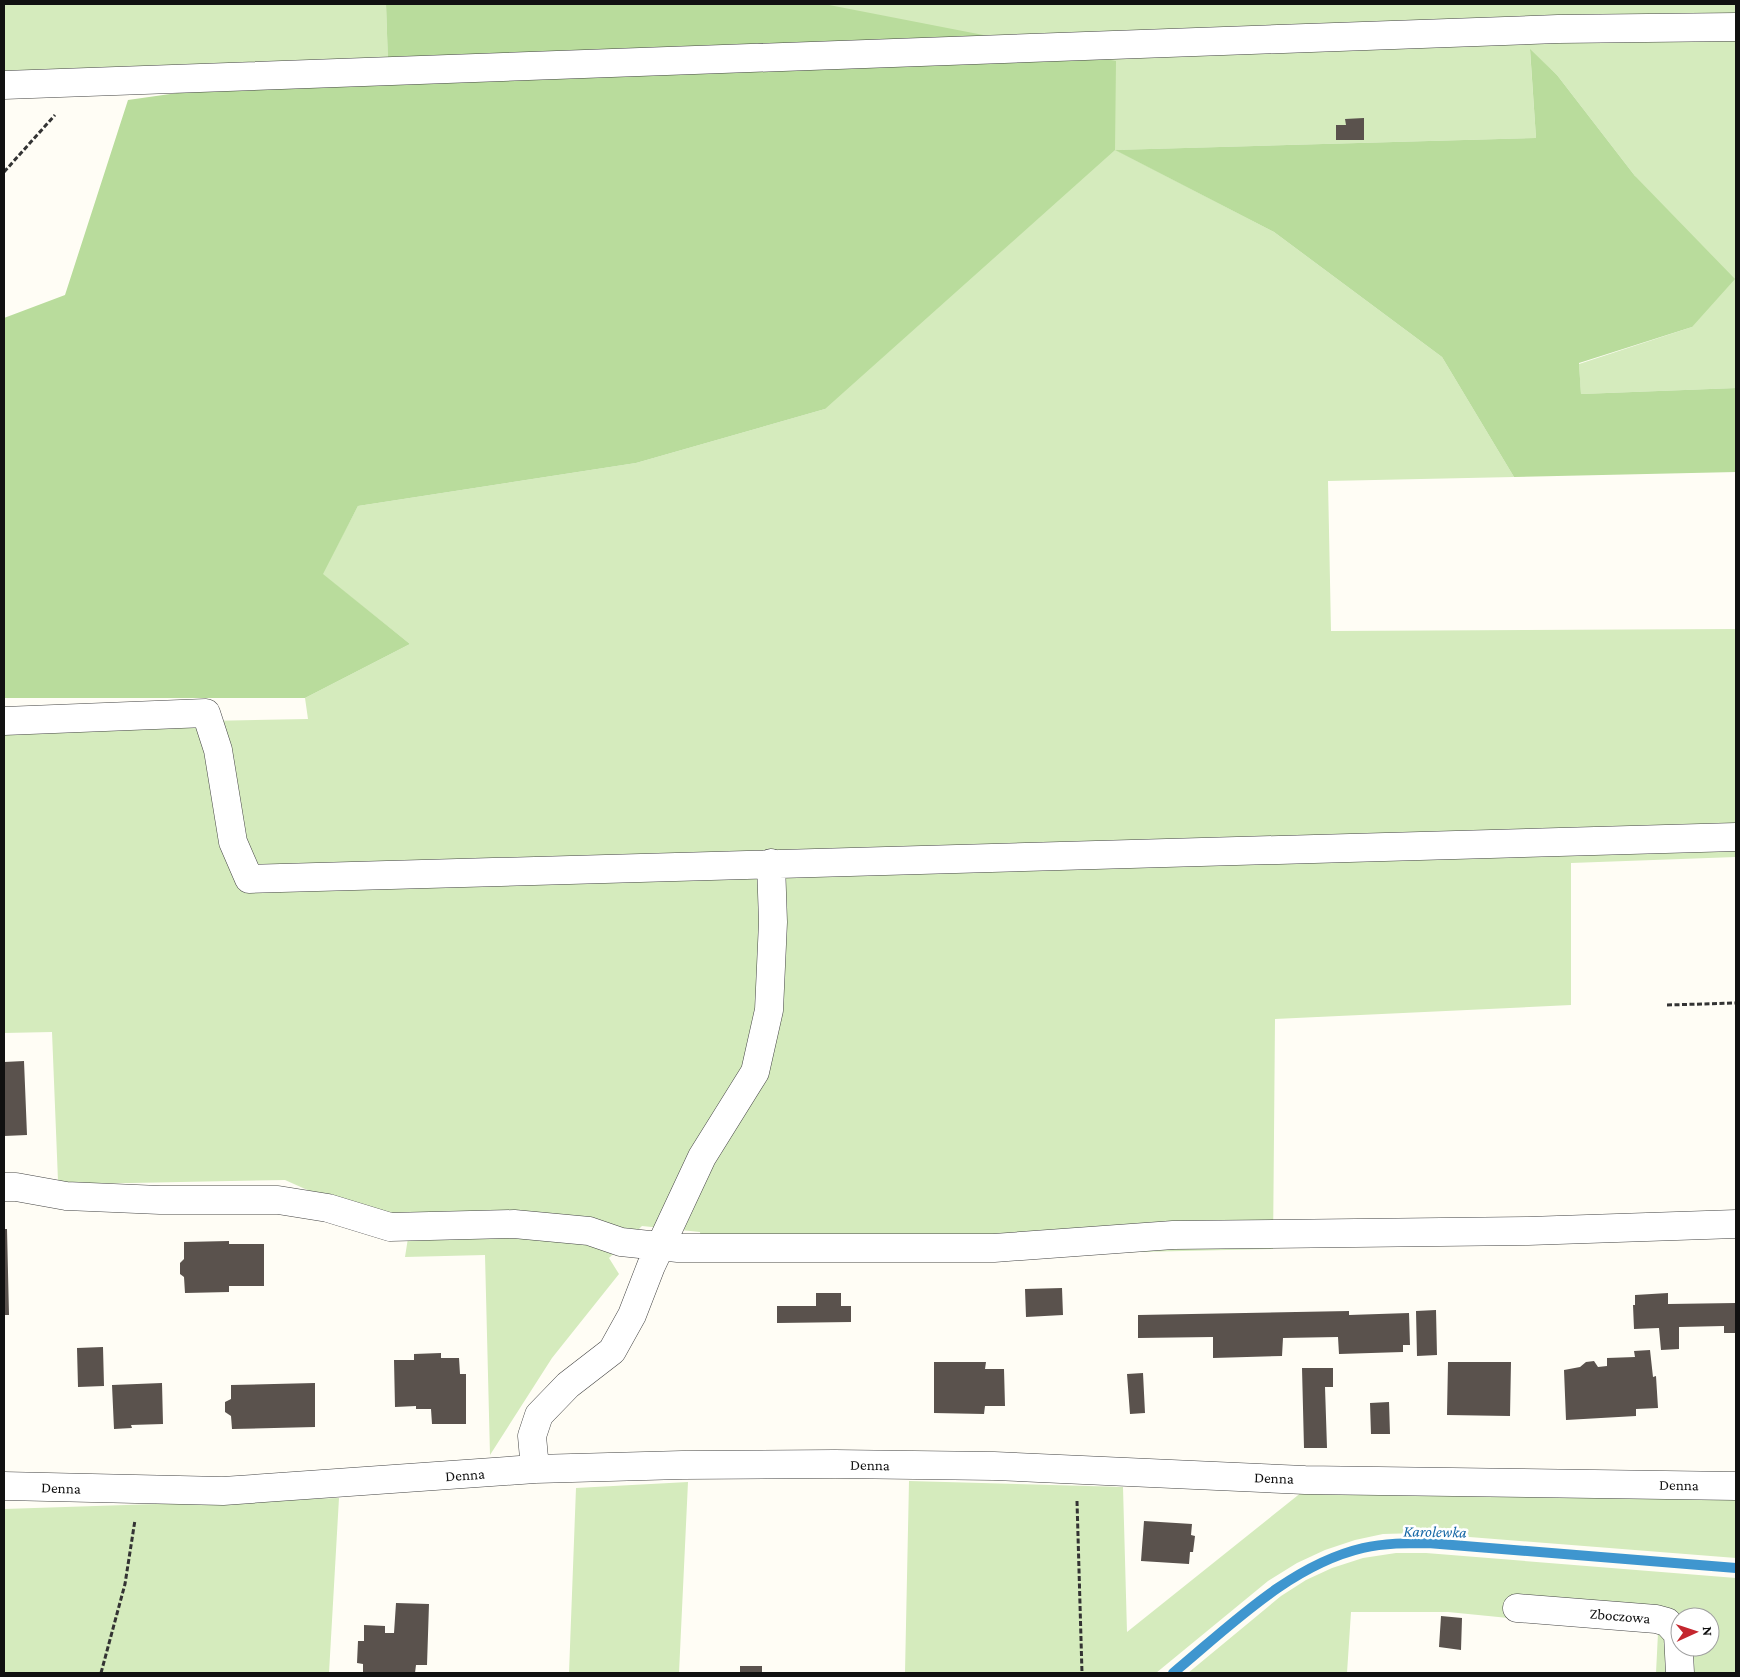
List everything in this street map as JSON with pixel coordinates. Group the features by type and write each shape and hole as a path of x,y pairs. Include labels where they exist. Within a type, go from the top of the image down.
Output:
{"street":[{"path":"4,86 1558,29 1736,27"},
{"path":"4,721 206,713 218,750 233,842 249,879 1736,837"},
{"path":"534,1469 532,1436 540,1415 568,1385 612,1350 632,1315 651,1266 702,1157 755,1072 769,1010 773,922 771,863"},
{"path":"4,1187 16,1187 66,1196 160,1200 278,1200 328,1208 390,1227 514,1224 589,1232 621,1242 678,1248 994,1248 1173,1236 1528,1231 1736,1224"},
{"name":"Denna","path":"4,1486 223,1491 534,1469 682,1465 835,1464 994,1466 1305,1480 1736,1486"},
{"name":"Zboczowa","path":"1517,1608 1656,1619 1667,1622 1678,1634 1680,1673"}],"path":[{"path":"4,172 84,83"},
{"path":"1667,1006 1736,1003"},
{"path":"1076,1470 1082,1673"},
{"path":"101,1673 125,1584 139,1490"}],"green space":[{"path":"4,4 386,4 388,63 4,77"},
{"path":"386,4 824,4 1116,61 1115,150 825,409 636,463 358,506 323,574 410,644 305,698 4,698 4,318 65,295 128,100 388,63"},
{"path":"824,4 1736,4 1736,388 1581,394 1579,364 1692,327 1635,176 1557,75 1530,50 1536,138 1116,150 1274,232 1442,357 1514,477 1328,481 1331,631 1736,629 1736,857 1571,863 1571,1005 1275,1019 1273,1249 702,1262 700,1232 642,1226 609,1258 619,1274 552,1358 490,1455 485,1255 405,1257 411,1219 321,1196 285,1180 80,1184 58,1181 52,1032 4,1033 4,725 308,719 305,698 410,644 322,574 358,506 636,463 825,409 827,5"},
{"path":"1530,49 1557,75 1635,176 1735,279 1692,327 1579,363 1581,394 1736,388 1736,472 1514,477 1442,357 1274,232 1115,150 1536,138"},
{"path":"909,1481 1123,1487 1127,1632 1302,1492 1736,1499 1736,1558 1419,1533 1383,1534 1355,1540 1325,1550 1297,1563 1268,1581 1156,1673 905,1673"},
{"path":"688,1482 679,1673 569,1673 576,1488"},
{"path":"339,1498 329,1673 4,1673 4,1509"},
{"path":"1396,1553 1426,1553 1736,1578 1736,1673 1656,1673 1658,1633 1448,1612 1351,1612 1347,1673 1188,1673 1281,1596 1306,1580 1332,1568 1363,1558"}],"building":[{"path":"1364,118 1364,140 1336,140 1336,125 1346,125 1345,119"},
{"path":"24,1061 27,1135 4,1136 4,1062"},
{"path":"4,1229 7,1229 9,1315 4,1315"},
{"path":"229,1241 229,1244 264,1244 264,1286 229,1286 229,1292 185,1293 184,1277 180,1274 180,1263 184,1259 184,1242"},
{"path":"1062,1288 1063,1315 1026,1317 1025,1289"},
{"path":"816,1293 841,1293 841,1306 851,1306 851,1322 777,1323 777,1306 816,1306"},
{"path":"1668,1293 1668,1304 1736,1303 1736,1333 1724,1333 1724,1326 1679,1327 1679,1349 1661,1350 1659,1328 1634,1329 1633,1305 1635,1305 1635,1295"},
{"path":"1436,1310 1437,1355 1417,1356 1416,1311"},
{"path":"1349,1311 1349,1315 1409,1313 1410,1345 1403,1345 1403,1352 1339,1354 1338,1337 1283,1338 1282,1356 1213,1358 1213,1337 1138,1338 1138,1315"},
{"path":"103,1347 104,1386 78,1387 77,1348"},
{"path":"1650,1350 1653,1377 1656,1376 1658,1408 1636,1409 1636,1416 1566,1420 1564,1370 1580,1367 1586,1362 1594,1361 1598,1367 1607,1366 1607,1358 1635,1357 1634,1351"},
{"path":"441,1353 441,1358 459,1358 460,1374 466,1374 466,1424 432,1424 431,1409 416,1409 416,1406 395,1407 394,1360 414,1360 414,1354"},
{"path":"934,1362 986,1362 985,1369 1004,1369 1005,1406 985,1406 984,1414 934,1413"},
{"path":"1448,1362 1511,1362 1510,1416 1447,1415"},
{"path":"1302,1368 1333,1368 1333,1387 1325,1387 1327,1448 1304,1448"},
{"path":"1143,1373 1145,1413 1130,1414 1127,1374"},
{"path":"162,1383 163,1424 131,1425 132,1428 114,1429 112,1385"},
{"path":"315,1383 315,1427 232,1429 231,1416 225,1412 225,1402 231,1399 231,1385"},
{"path":"1389,1402 1390,1434 1371,1434 1370,1403"},
{"path":"1144,1521 1192,1524 1191,1535 1195,1536 1193,1552 1190,1552 1189,1564 1141,1561"},
{"path":"396,1603 429,1604 427,1665 416,1665 415,1673 363,1673 363,1664 357,1663 358,1641 364,1641 364,1625 385,1626 385,1633 394,1633"},
{"path":"1441,1616 1462,1618 1461,1650 1439,1647"},
{"path":"740,1666 762,1666 762,1673 740,1673"}],"waterway":[{"name":"Karolewka","path":"1173,1673 1239,1617 1286,1583 1336,1556 1371,1546 1428,1543 1736,1568"}]}
